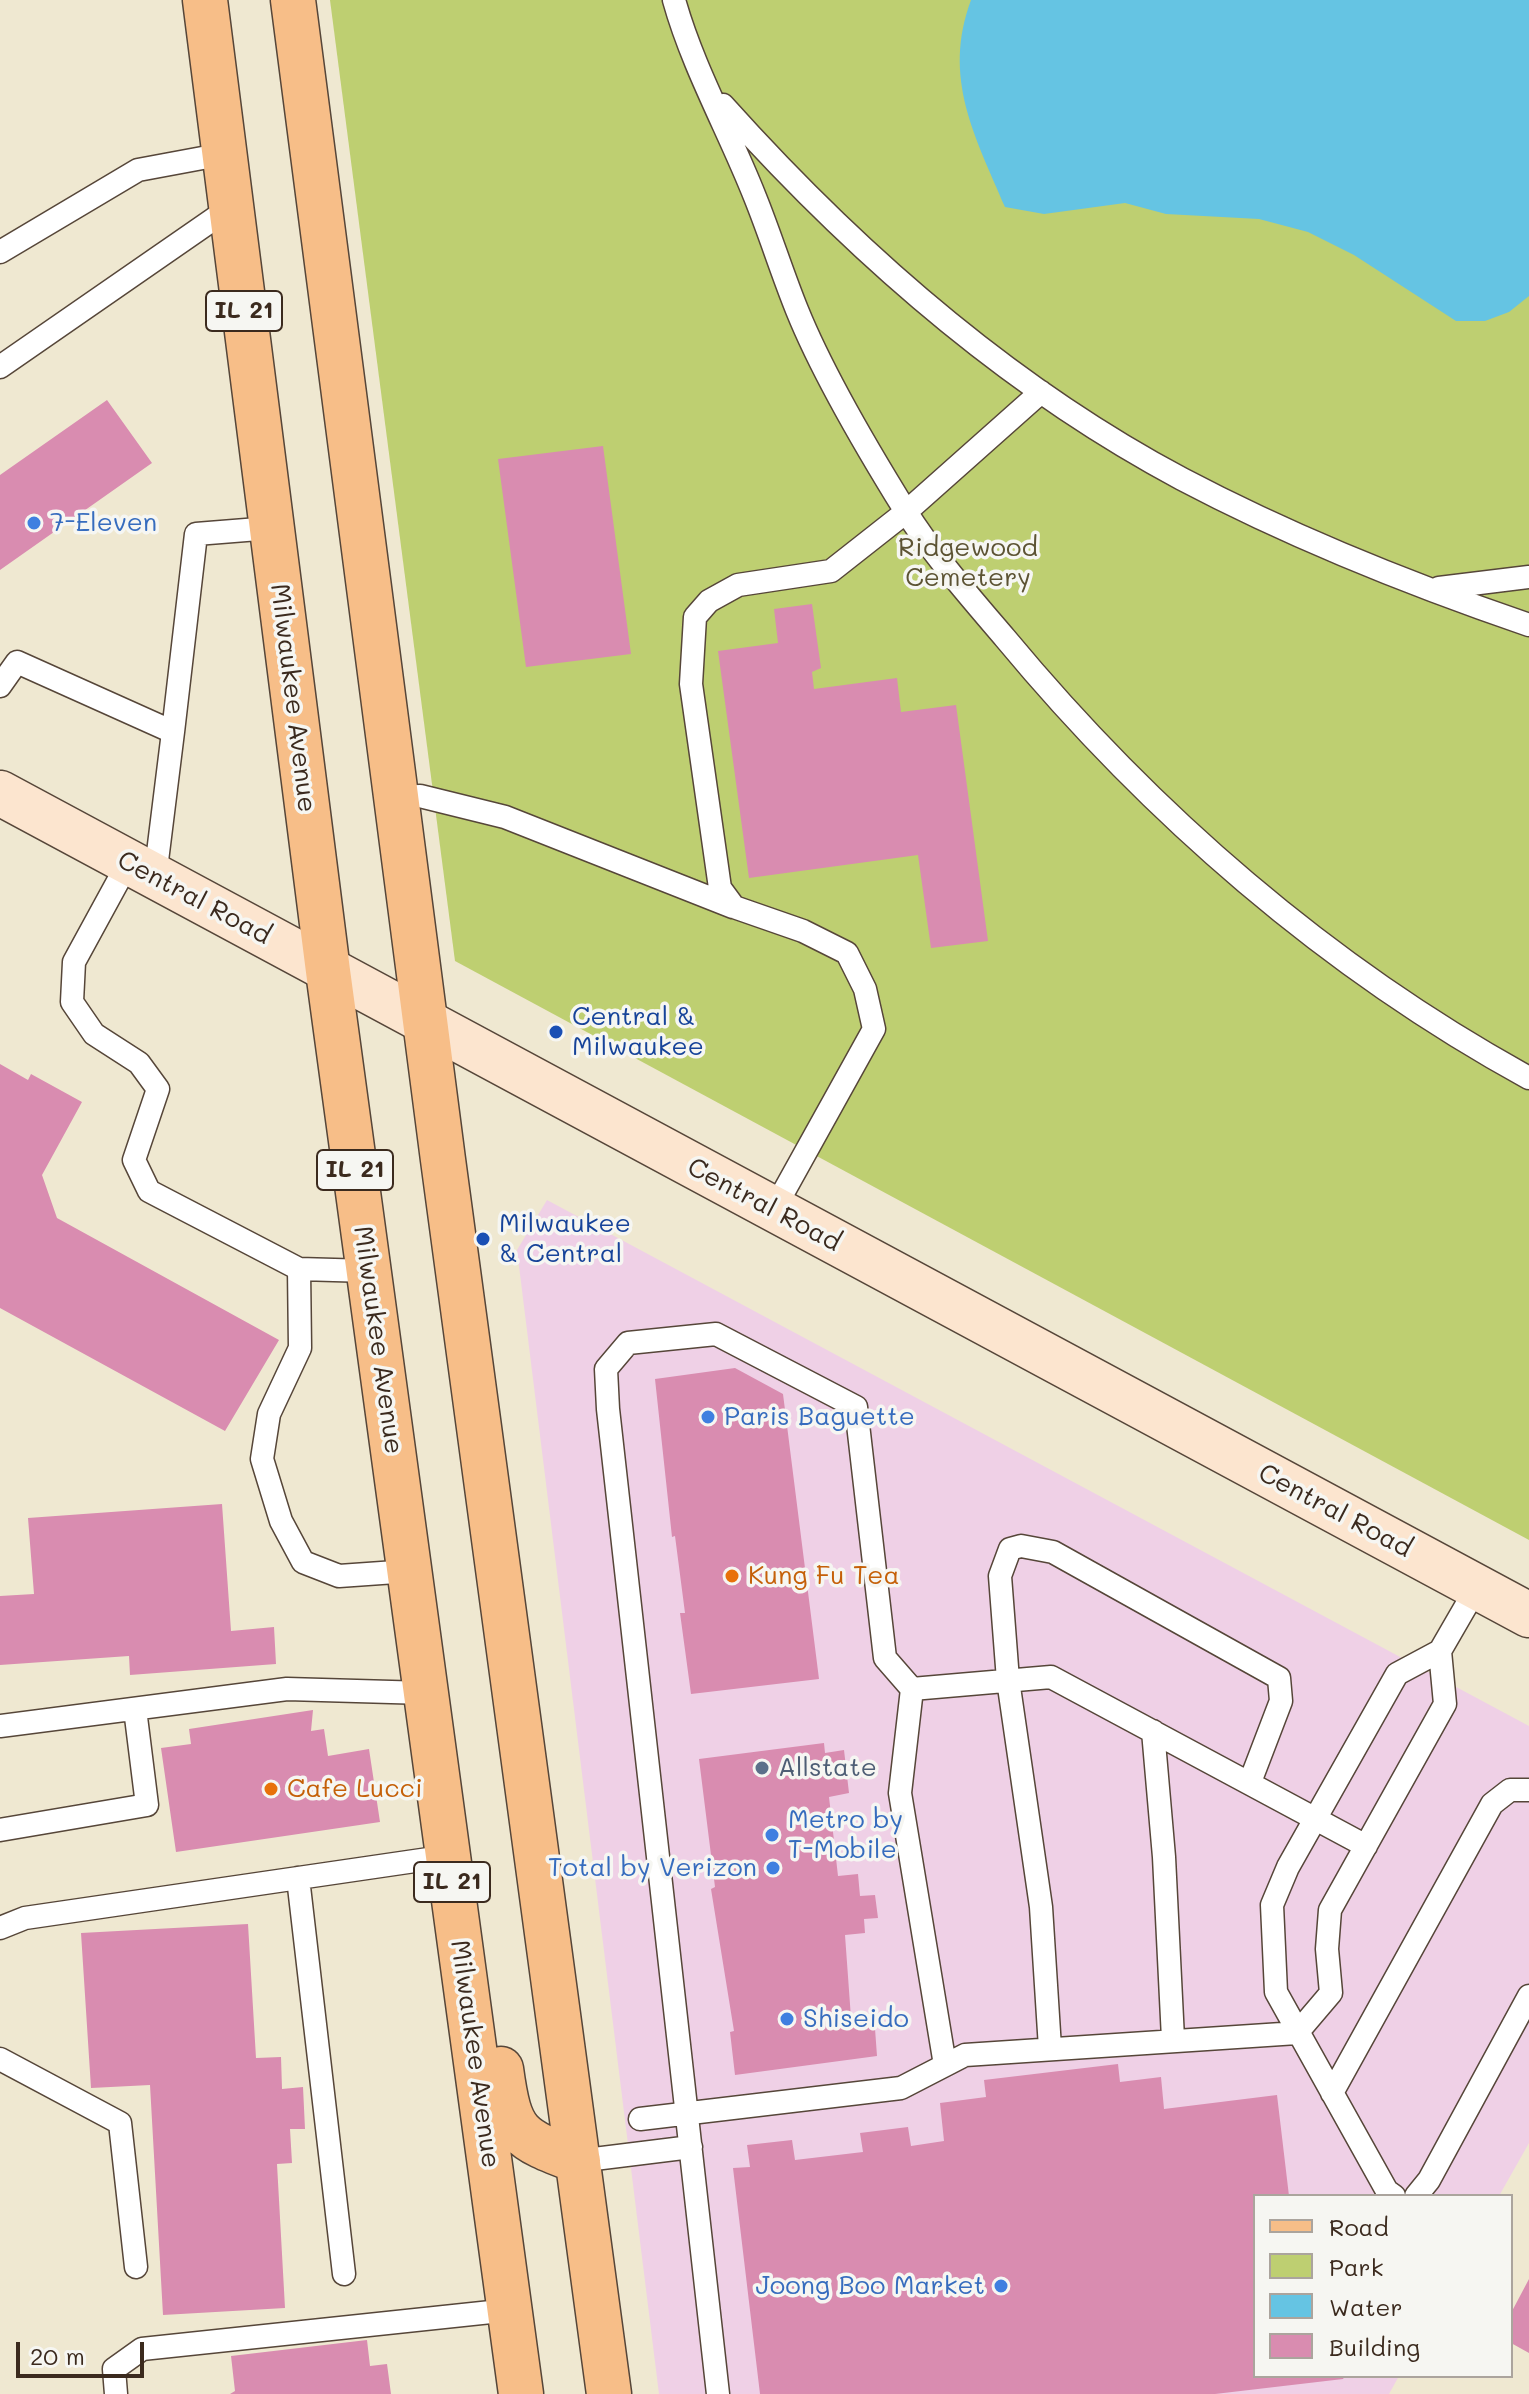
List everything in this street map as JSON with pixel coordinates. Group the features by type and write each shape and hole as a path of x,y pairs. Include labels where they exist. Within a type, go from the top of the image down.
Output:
{"main road":[{"name":"Milwaukee Avenue","path":"205,0 328,971 521,2394"},
{"path":"293,0 428,1025 470,1373 609,2394"},
{"name":"Central Road","path":"0,793 1529,1615"},
{"path":"437,1777 472,1844 507,2110 529,2142 578,2161"}],"lane":[{"path":"674,0 683,30 711,92 798,313 906,512 1039,680 1119,767 1212,854 1330,949 1448,1034 1529,1078"},
{"path":"711,92 838,224 946,317 1041,392 1183,479 1290,530 1529,625"},
{"path":"0,252 138,170 224,154"},
{"path":"0,367 231,207"},
{"path":"734,907 720,888 691,684 695,617 709,601 738,585 831,571 906,512 1041,392"},
{"path":"271,528 196,534 173,732 142,870 74,962 72,1002 94,1034 139,1063 158,1089 134,1160 149,1191 299,1269 369,1271"},
{"path":"1434,588 1529,577"},
{"path":"0,686 9,658 173,732"},
{"path":"396,797 420,796 505,817 803,931 847,953 865,989 874,1029 773,1211"},
{"path":"299,1269 300,1348 269,1414 262,1459 281,1521 303,1562 339,1576 410,1571"},
{"path":"718,2394 608,1409 606,1369 628,1343 716,1334 856,1407 885,1658 912,1689 900,1793 945,2065"},
{"path":"1050,2048 1041,1907 1008,1680 1000,1576 1010,1549 1021,1546 1053,1552 1279,1678 1281,1701 1250,1782"},
{"path":"1391,2194 1276,1992 1272,1905 1288,1867 1397,1674 1440,1651 1477,1587"},
{"path":"640,2119 901,2088 965,2055 1297,2033 1331,1993 1327,1949 1330,1910 1445,1704 1440,1651"},
{"path":"912,1689 1051,1677 1366,1846"},
{"path":"0,1726 287,1689 426,1693"},
{"path":"0,1830 147,1805 135,1709"},
{"path":"1153,1731 1164,1857 1173,2039"},
{"path":"1332,2093 1492,1804 1510,1790 1529,1790"},
{"path":"0,1928 25,1918 449,1856"},
{"path":"298,1878 344,2274"},
{"path":"1418,2194 1429,2180 1529,1996"},
{"path":"0,2059 120,2123 136,2267"},
{"path":"578,2161 691,2147"},
{"path":"116,2394 114,2369 142,2349 510,2310"}],"shaded area":[{"path":"547,1200 1529,1726 1529,2143 1500,2194 1253,2194 1253,2378 1398,2378 1389,2394 659,2394 517,1250"}],"green space":[{"name":"Ridgewood Cemetery","path":"330,0 1529,0 1529,1540 455,961"}],"water":[{"path":"971,0 1529,0 1529,296 1509,312 1485,321 1456,321 1354,255 1308,232 1259,219 1166,214 1125,203 1044,214 1005,207 973,131 961,81 963,28"}],"building":[{"name":"7-Eleven","path":"107,400 152,463 0,570 0,475"},
{"path":"603,446 631,654 526,667 498,459"},
{"path":"812,604 821,668 812,672 814,689 897,678 901,712 956,705 988,941 931,948 918,855 749,878 718,651 778,643 774,609"},
{"path":"0,1064 28,1080 31,1074 82,1102 42,1175 57,1218 279,1340 225,1431 0,1308"},
{"path":"735,1368 783,1394 819,1679 691,1694 680,1613 685,1613 675,1536 672,1537 655,1379"},
{"path":"222,1504 231,1631 274,1627 276,1664 130,1675 129,1656 0,1665 0,1596 34,1594 28,1518"},
{"name":"Cafe Lucci","path":"313,1710 311,1731 324,1729 328,1756 369,1749 380,1822 176,1852 161,1748 191,1744 189,1729"},
{"path":"824,1743 825,1753 844,1750 849,1793 829,1797 838,1876 858,1874 860,1896 875,1895 878,1918 864,1919 865,1933 845,1935 851,2018 874,2015 877,2056 735,2075 730,2032 734,2031 711,1889 715,1887 699,1759"},
{"path":"248,1924 256,2058 281,2057 282,2089 303,2087 305,2129 290,2129 292,2163 277,2164 285,2308 163,2315 150,2085 91,2088 81,1933"},
{"name":"Joong Boo Market","path":"1118,2064 1120,2082 1161,2077 1164,2109 1277,2095 1289,2194 1253,2194 1253,2378 1343,2379 1215,2394 760,2394 733,2168 750,2167 747,2145 792,2140 795,2160 863,2152 860,2133 908,2127 911,2146 944,2141 940,2103 986,2097 984,2080"},
{"path":"1529,2279 1529,2353 1513,2344 1513,2309"},
{"path":"367,2340 370,2366 387,2364 391,2394 230,2394 235,2391 231,2356"}],"place":[{"name":"7-Eleven","path":"34,523"},
{"name":"Central & Milwaukee","path":"556,1032"},
{"name":"Milwaukee & Central","path":"483,1239"},
{"name":"Paris Baguette","path":"708,1417"},
{"name":"Kung Fu Tea","path":"732,1576"},
{"name":"Allstate","path":"762,1768"},
{"name":"Cafe Lucci","path":"271,1789"},
{"name":"Metro by T-Mobile","path":"772,1835"},
{"name":"Total by Verizon","path":"773,1868"},
{"name":"Shiseido","path":"787,2019"},
{"name":"Joong Boo Market","path":"1001,2286"}]}
